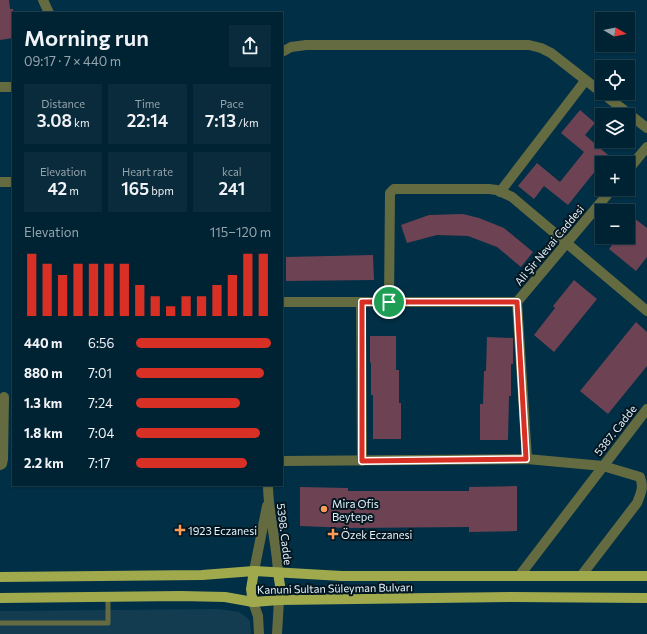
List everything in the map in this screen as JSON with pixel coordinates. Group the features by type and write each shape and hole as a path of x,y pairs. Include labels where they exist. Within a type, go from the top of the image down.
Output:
{"main road":[{"name":"Kanuni Sultan Süleyman Bulvarı","path":"0,576 202,575 254,571 342,576 647,576"},
{"path":"253,602 251,596 251,586 254,571"},
{"path":"278,572 280,585 279,600"},
{"name":"Kanuni Sultan Süleyman Bulvarı","path":"0,598 202,596 240,599 253,602 279,600 512,597 647,598"}],"street":[{"path":"43,0 48,12"},
{"path":"283,51 291,47 306,45 529,45 541,48 551,54 647,128"},
{"path":"500,192 585,81"},
{"path":"0,87 12,87"},
{"path":"635,162 647,147"},
{"path":"0,182 12,182"},
{"path":"389,302 390,192 394,189 488,189 500,192 512,198 647,311"},
{"name":"Ali Şir Nevai Caddesi","path":"283,302 517,302 606,196"},
{"path":"362,302 362,461"},
{"path":"517,302 526,459"},
{"path":"0,465 2,464 3,459 6,397"},
{"name":"5387. Cadde","path":"520,575 647,409"},
{"path":"283,462 526,459 603,466 640,477 643,484 642,492 637,503"},
{"name":"5398. Cadde","path":"268,486 268,498 278,572"},
{"path":"581,576 647,490"},
{"name":"5398. Cadde","path":"254,571 268,498"},
{"path":"277,634 279,600"},
{"path":"253,602 258,616 259,634"}],"lane":[{"path":"0,623 108,623 108,598"}],"shaded area":[{"path":"219,609 239,612 246,617 250,621 251,634 0,634 0,611"}],"building":[{"path":"0,0 9,0 10,9 13,9 12,38 0,40"},
{"path":"580,110 595,123 585,135 595,144 595,148 600,148 608,155 595,156 595,171 568,205 544,186 534,199 518,186 537,163 560,182 584,152 561,133"},
{"path":"463,214 479,218 504,228 533,252 521,267 497,247 468,236 437,235 407,243 401,225 429,215"},
{"path":"635,219 647,228 647,257 636,271 609,249 613,244 635,244"},
{"path":"373,255 374,280 286,281 286,257"},
{"path":"574,280 597,299 554,352 534,335 555,308 553,306"},
{"path":"636,322 647,332 647,366 608,414 580,391"},
{"path":"370,336 396,336 396,370 399,370 399,403 401,403 401,439 373,439 373,395 371,395"},
{"path":"487,337 513,338 513,364 511,364 511,396 509,396 508,440 480,440 480,404 483,404"},
{"path":"517,486 517,531 469,532 469,527 348,528 300,526 300,487 348,488 348,491 469,491 469,487"}],"place":[{"name":"Mira Ofis Beytepe","path":"324,509"},
{"name":"1923 Eczanesi","path":"180,530"},
{"name":"Özek Eczanesi","path":"333,534"}],"route":[{"path":"362,302 389,302 517,302 526,459 362,461 362,302"}]}
